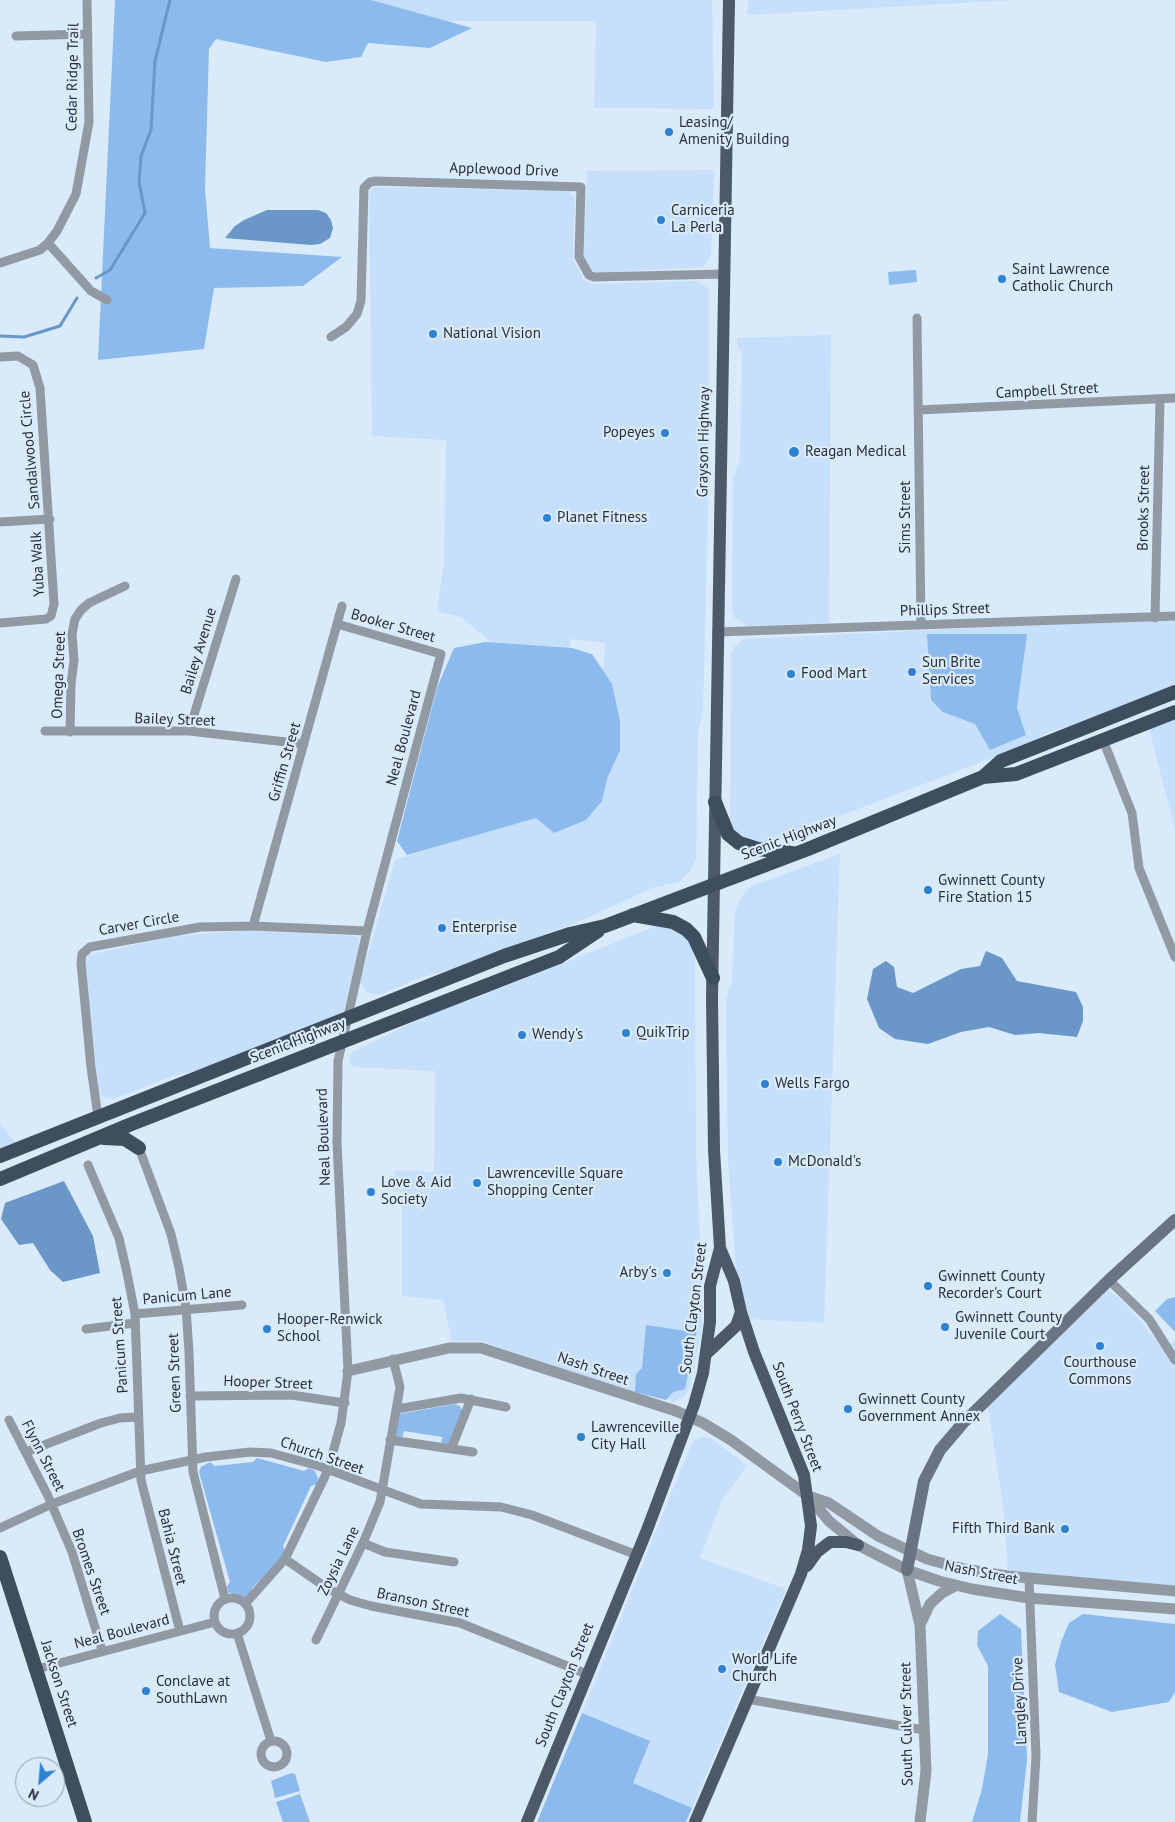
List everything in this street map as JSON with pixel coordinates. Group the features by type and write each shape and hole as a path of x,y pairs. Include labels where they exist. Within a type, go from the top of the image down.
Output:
{"highway":[{"name":"Scenic Highway","path":"983,777 1001,761 1175,692"},
{"name":"Scenic Highway","path":"0,1156 549,940 605,926 795,854 983,777 1016,774 1175,712"},
{"path":"1096,723 1103,740"},
{"path":"715,802 728,834 739,844 758,849 795,854"},
{"path":"633,915 673,922 686,929 694,937 713,978"},
{"name":"Scenic Highway","path":"0,1179 146,1118 559,957 605,926"},
{"path":"139,1148 139,1133 146,1118"},
{"path":"98,1138 125,1139 139,1148"},
{"name":"Jackson Street","path":"0,1557 85,1822"}],"main road":[{"name":"Grayson Highway","path":"714,884 729,0"},
{"name":"South Clayton Street","path":"527,1822 637,1554 699,1389 706,1354 710,1322 710,1286 720,1248 712,1098 714,884"},
{"path":"907,1570 912,1552 924,1481 940,1450 963,1423 1109,1280 1175,1220"},
{"name":"South Perry Street","path":"695,1822 801,1574 808,1550 811,1526 804,1475 740,1312 734,1281 720,1248"},
{"path":"706,1354 736,1326 740,1312"},
{"path":"801,1574 817,1552 830,1542 846,1542 858,1545"}],"street":[{"name":"Cedar Ridge Trail","path":"0,264 40,250 48,243 57,231 76,194 89,122 87,0"},
{"path":"16,36 88,34"},
{"name":"Applewood Drive","path":"331,337 346,327 357,314 359,307 364,188 370,182 376,180 581,187 579,257 589,275 594,277 724,274"},
{"path":"48,243 91,291 107,300"},
{"name":"Sims Street","path":"917,318 921,625"},
{"name":"Sandalwood Circle","path":"0,357 18,356 33,365 40,388 50,519 0,522"},
{"name":"Campbell Street","path":"919,410 1175,398"},
{"name":"Brooks Street","path":"1155,618 1160,399"},
{"name":"Yuba Walk","path":"0,623 37,621 51,616 54,604 50,519"},
{"name":"Bailey Avenue","path":"189,731 236,579"},
{"name":"Omega Street","path":"70,732 71,684 74,660 72,634 75,619 80,610 89,603 125,586"},
{"name":"Griffin Street","path":"253,926 342,606"},
{"name":"Phillips Street","path":"717,632 1175,616"},
{"name":"Booker Street","path":"337,624 441,654"},
{"name":"Neal Boulevard","path":"245,1604 286,1560 328,1470 345,1403 348,1371 336,1086 338,1062 367,931 441,654"},
{"name":"Bailey Street","path":"45,732 189,731 304,744"},
{"path":"1103,740 1132,813 1139,868 1175,957"},
{"name":"Carver Circle","path":"98,1117 87,1032 81,963 82,954 90,947 200,928 253,926 367,931"},
{"name":"Green Street","path":"139,1148 171,1234 186,1308 193,1472 225,1599"},
{"name":"Panicum Street","path":"88,1164 119,1238 135,1318 140,1471"},
{"path":"1109,1280 1149,1319 1175,1360"},
{"name":"Panicum Lane","path":"86,1329 186,1308 242,1305"},
{"name":"Nash Street","path":"348,1371 449,1348 481,1348 689,1417 731,1440 808,1496 829,1521 858,1545 907,1570 955,1586 1029,1598 1175,1610"},
{"name":"Zoysia Lane","path":"316,1640 364,1543 382,1491 390,1440 398,1409 400,1387 393,1360"},
{"name":"Hooper Street","path":"190,1396 291,1395 345,1403"},
{"path":"398,1409 456,1398 506,1406"},
{"path":"451,1449 471,1399"},
{"path":"26,1452 101,1423 120,1418 138,1417"},
{"name":"Flynn Street","path":"9,1420 52,1504"},
{"path":"390,1440 473,1452"},
{"name":"Church Street","path":"0,1528 52,1504 140,1471 192,1460 250,1452 271,1452 328,1470 420,1504 475,1505 514,1510 637,1554"},
{"name":"Bahia Street","path":"140,1471 180,1631"},
{"name":"Nash Street","path":"808,1496 829,1503 878,1536 912,1552 964,1569 1029,1579 1175,1588"},
{"name":"Bromes Street","path":"52,1504 72,1552 102,1650"},
{"path":"364,1543 385,1552 454,1562"},
{"name":"Branson Street","path":"286,1560 338,1594 371,1606 460,1623 588,1674"},
{"name":"South Culver Street","path":"907,1570 920,1625 926,1770 920,1822"},
{"name":"Langley Drive","path":"1029,1579 1036,1756 1032,1822"},
{"path":"920,1625 930,1604 942,1593 955,1586"},
{"path":"236,1598 245,1604 248,1609 249,1621 237,1633 226,1633 214,1622 214,1611 225,1599 236,1598"},
{"name":"Neal Boulevard","path":"37,1669 102,1650 214,1622"},
{"path":"237,1633 271,1741"},
{"path":"747,1699 924,1730"}],"shaded area":[{"path":"115,0 371,0 472,28 430,48 368,43 361,57 326,62 216,39 209,49 205,188 210,248 342,257 303,286 214,288 204,349 98,360"},
{"path":"365,0 712,0 714,109 594,108 596,21 365,21"},
{"path":"748,0 1015,0 747,15"},
{"path":"714,170 711,257 703,267 598,273 589,268 584,256 587,171"},
{"path":"372,188 568,191 575,198 573,259 583,279 592,284 697,281 709,289 709,465 703,712 698,732 696,859 689,872 679,882 652,888 585,919 454,969 422,977 380,995 368,993 360,982 395,860 595,795 605,643 571,639 567,658 503,652 461,617 437,611 444,562 446,440 372,436 369,196"},
{"path":"267,210 318,210 326,213 331,220 333,228 330,238 320,244 311,245 225,238 235,226 244,220"},
{"path":"916,270 917,282 889,285 888,272"},
{"path":"831,335 829,623 747,626 735,618 732,610 733,478 740,459 742,352 738,349 737,338"},
{"path":"1175,618 1175,686 1085,722 1048,732 1029,744 771,842 763,844 744,840 732,828 730,820 731,656 734,647 745,639"},
{"path":"927,634 1027,634 1017,708 1026,735 990,750 975,724 943,712 931,700"},
{"path":"485,642 572,648 592,654 612,684 620,721 620,750 607,779 602,801 586,820 554,833 536,818 407,855 397,841 437,688 454,648"},
{"path":"1175,719 1175,829 1149,729"},
{"path":"840,854 824,1323 748,1319 736,1269 728,1160 726,999 732,980 735,910 745,892 752,886"},
{"path":"661,924 688,935 695,951 696,1156 703,1305 701,1333 689,1390 684,1397 673,1402 649,1394 631,1391 481,1341 452,1341 443,1300 402,1296 402,1192 393,1191 394,1170 434,1172 435,1071 353,1067 349,1060 352,1052 450,1005 467,1002"},
{"path":"245,930 355,936 359,938 359,946 343,1013 214,1066 173,1076 113,1099 103,1097 99,1091 85,966 88,955 172,937"},
{"path":"986,951 1002,958 1017,981 1076,992 1083,1007 1083,1021 1077,1037 1039,1033 1015,1035 989,1027 961,1032 928,1044 895,1039 879,1028 867,999 873,969 886,961 894,967 897,987 913,993 961,969 980,966"},
{"path":"0,1123 16,1144 0,1150"},
{"path":"64,1181 93,1236 100,1273 63,1282 50,1270 33,1243 19,1245 1,1219 5,1203"},
{"path":"1108,1289 1131,1310 1163,1348 1175,1341 1175,1587 1008,1572 1004,1513 988,1406"},
{"path":"1175,1297 1175,1332 1155,1311 1167,1299"},
{"path":"646,1325 692,1332 697,1330 685,1389 673,1392 666,1400 635,1392 636,1374 642,1368"},
{"path":"455,1404 461,1407 462,1411 448,1445 441,1444 442,1437 404,1431 402,1438 394,1436 399,1414"},
{"path":"701,1437 711,1438 747,1466 723,1498 700,1558 786,1589 692,1808 633,1783 650,1741 582,1713 691,1445"},
{"path":"257,1458 304,1471 309,1468 315,1471 318,1478 317,1484 311,1486 283,1546 285,1551 277,1566 272,1568 252,1588 252,1593 244,1598 228,1592 227,1586 230,1582 199,1472 201,1467 210,1462 215,1466 253,1462"},
{"path":"1000,1614 1021,1629 1027,1760 1020,1822 972,1822 982,1789 988,1754 988,1666 977,1645 978,1631"},
{"path":"1083,1614 1175,1624 1175,1692 1169,1702 1112,1712 1059,1692 1055,1665 1061,1642 1069,1623"},
{"path":"582,1713 650,1741 633,1783 692,1808 686,1822 537,1822"},
{"path":"291,1773 295,1774 300,1791 275,1798 271,1781"},
{"path":"300,1794 310,1822 283,1822 276,1802"}],"waterway":[{"path":"96,278 110,270 145,213 139,182 141,156 151,130 155,61 170,0"},
{"path":"0,336 24,337 60,326 77,298"}],"place":[{"name":"Leasing/ Amenity Building","path":"669,132"},
{"name":"Carniceria La Perla","path":"661,220"},
{"name":"Saint Lawrence Catholic Church","path":"1002,279"},
{"name":"National Vision","path":"433,334"},
{"name":"Popeyes","path":"665,433"},
{"name":"Reagan Medical","path":"794,452"},
{"name":"Planet Fitness","path":"547,518"},
{"name":"Sun Brite Services","path":"912,672"},
{"name":"Food Mart","path":"791,674"},
{"name":"Gwinnett County Fire Station 15","path":"928,890"},
{"name":"Enterprise","path":"442,928"},
{"name":"QuikTrip","path":"626,1033"},
{"name":"Wendy's","path":"522,1035"},
{"name":"Wells Fargo","path":"765,1084"},
{"name":"McDonald's","path":"778,1162"},
{"name":"Lawrenceville Square Shopping Center","path":"477,1183"},
{"name":"Love & Aid Society","path":"371,1192"},
{"name":"Arby's","path":"667,1273"},
{"name":"Gwinnett County Recorder's Court","path":"928,1286"},
{"name":"Gwinnett County Juvenile Court","path":"945,1327"},
{"name":"Hooper-Renwick School","path":"267,1329"},
{"name":"Courthouse Commons","path":"1100,1346"},
{"name":"Gwinnett County Government Annex","path":"848,1409"},
{"name":"Lawrenceville City Hall","path":"581,1437"},
{"name":"Fifth Third Bank","path":"1065,1529"},
{"name":"World Life Church","path":"722,1669"},
{"name":"Conclave at SouthLawn","path":"146,1691"}]}
